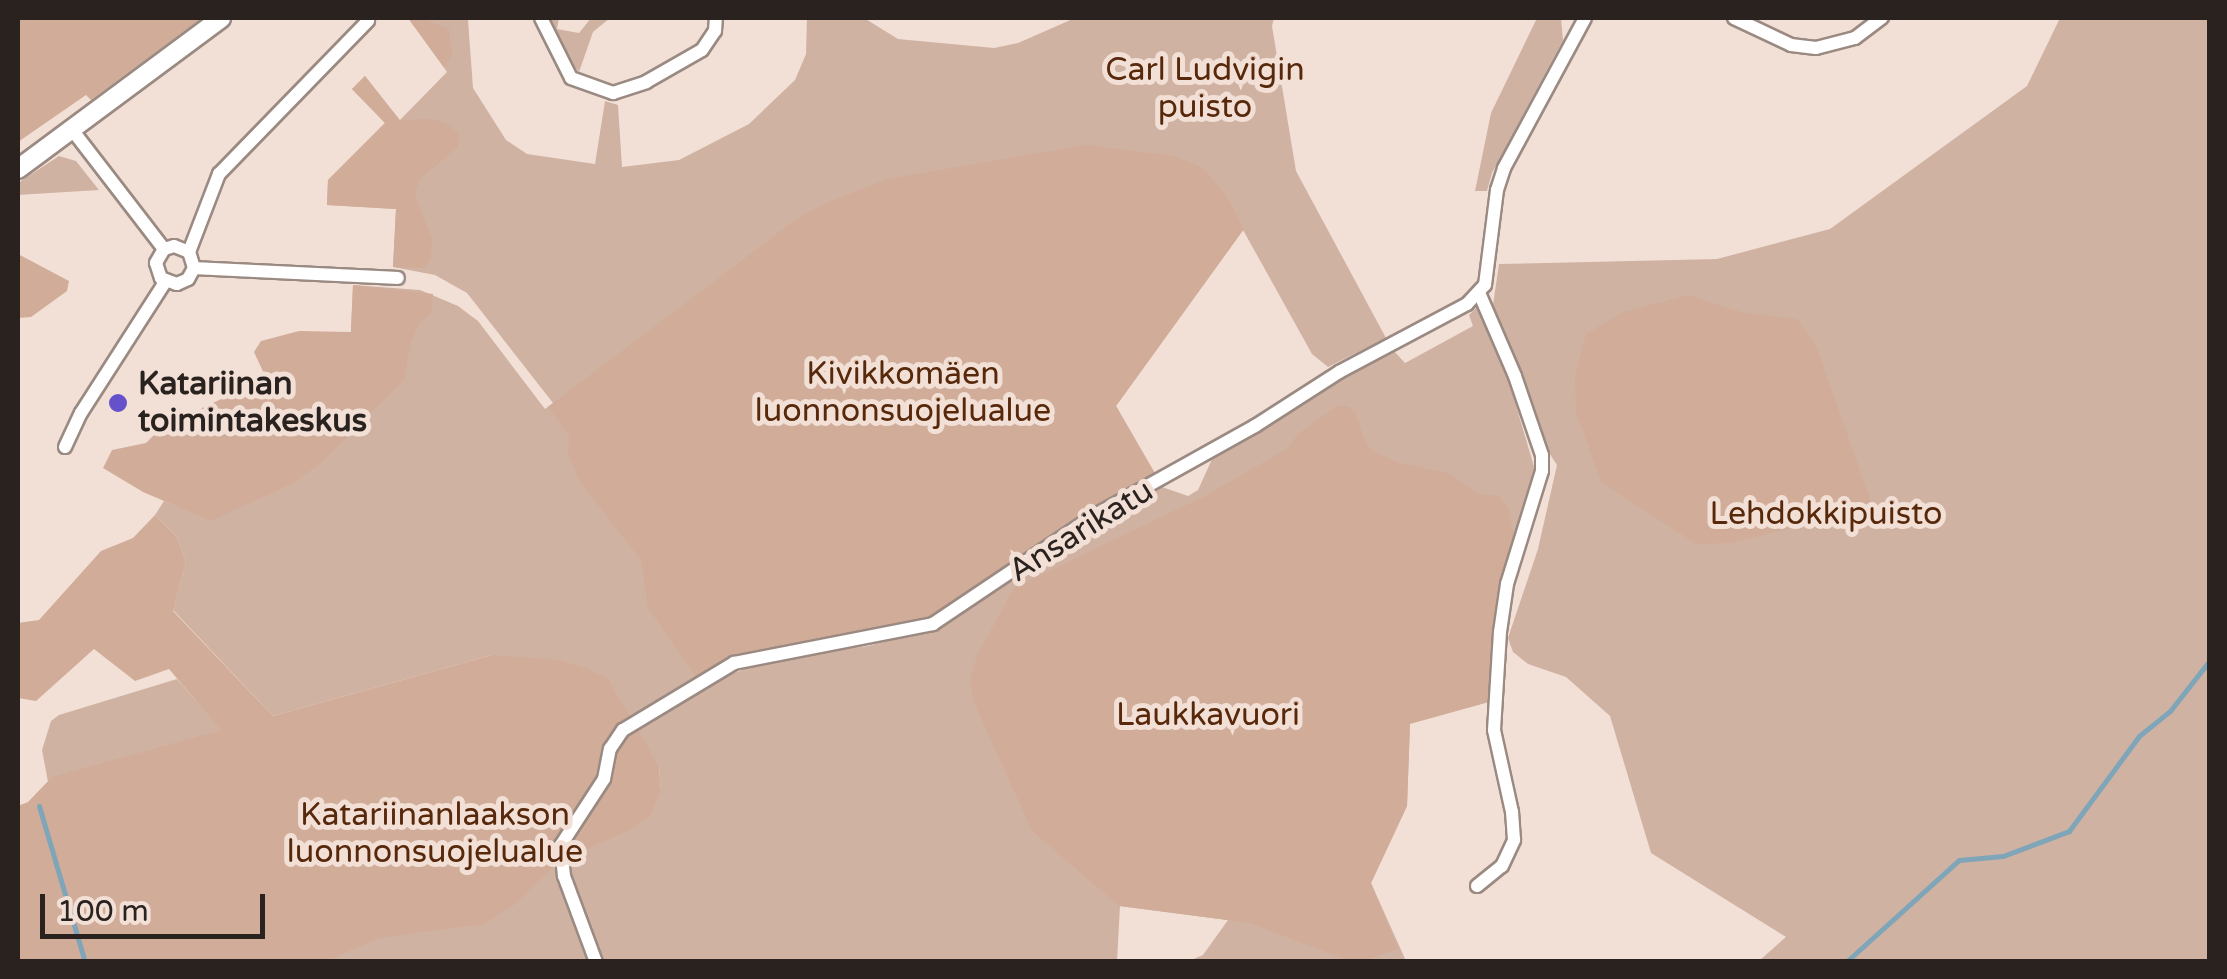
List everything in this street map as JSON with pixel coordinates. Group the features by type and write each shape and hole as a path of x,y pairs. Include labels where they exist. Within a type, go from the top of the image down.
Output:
{"main road":[{"path":"18,169 221,18"}],"street":[{"path":"540,18 570,78 613,93 646,82 702,50 715,31 716,18"},
{"path":"1477,886 1502,866 1514,840 1494,730 1500,632 1507,584 1542,471 1542,455 1520,390 1480,295 1488,272 1500,179 1585,18"},
{"path":"1734,18 1791,45 1816,48 1855,38 1882,18"},
{"path":"194,268 189,252 219,174 368,22"},
{"path":"70,127 164,249"},
{"path":"166,282 156,263 164,249 174,246 189,252"},
{"path":"166,282 183,282 194,268"},
{"path":"194,268 398,278"},
{"path":"65,447 80,414 166,282"},
{"name":"Ansarikatu","path":"596,962 564,876 561,845 604,778 610,748 623,730 734,663 914,631 942,620 1097,514 1255,426 1339,372 1456,312 1480,295"}],"green space":[{"path":"18,18 202,18 91,100 86,95 18,142"},
{"name":"Carl Ludvigin puisto","path":"408,18 474,18 468,20 473,88 506,140 527,154 595,164 605,101 618,105 622,167 679,160 749,124 795,80 806,54 807,18 864,18 898,39 994,48 1018,43 1075,18 1274,18 1272,26 1296,171 1386,338 1328,367 1312,354 1243,230 1116,406 1157,477 1094,508 1000,572 697,678 702,685 772,659 868,646 932,629 964,612 1095,520 1148,492 1162,487 1188,496 1198,490 1213,457 1347,375 1395,352 1405,363 1473,326 1469,315 1479,305 1500,351 1535,470 1515,543 1496,700 1410,723 1407,806 1371,883 1406,961 1189,961 1203,955 1228,920 1120,906 1117,961 111,961 561,860 598,843 661,791 659,766 633,725 492,655 273,716 173,610 186,562 177,537 155,515 164,501 179,507 349,371 353,285 420,290 458,306 478,321 545,409 553,403 467,293 435,275 393,267 396,209 327,205 328,180 385,123 352,89 365,76 400,120 447,72"},
{"path":"408,18 422,18 449,29 452,56 444,67"},
{"path":"549,18 559,18 557,29 579,33 591,18 610,18 593,32 579,72 565,56"},
{"path":"1537,18 1561,18 1563,40 1492,173 1487,191 1475,191 1491,113"},
{"name":"Lehdokkipuisto","path":"2060,18 2209,18 2209,961 1759,961 1786,937 1651,853 1610,716 1566,677 1528,664 1513,652 1508,638 1538,549 1557,465 1542,442 1493,305 1499,264 1717,259 1830,229 2027,86"},
{"path":"365,76 399,120 430,119 447,123 459,134 458,147 420,179 415,195 432,240 431,260 424,268 393,267 396,209 327,205 328,180 385,123 352,89"},
{"name":"Kivikkomäen luonnonsuojelualue","path":"1087,145 1174,156 1203,168 1226,195 1244,229 1116,406 1157,477 1094,508 931,619 734,663 696,677 648,608 641,560 580,482 568,453 569,436 548,407 795,220 826,203 887,179"},
{"path":"59,156 76,161 99,190 18,195 18,183"},
{"path":"18,254 69,281 67,291 31,317 18,318"},
{"path":"353,285 433,294 432,312 419,323 404,380 320,464 293,483 211,521 143,492 103,468 112,450 146,443 168,421 189,419 202,408 266,378 254,352 261,341 299,331 351,332"},
{"path":"1688,295 1744,313 1797,319 1816,345 1871,502 1829,519 1730,543 1696,544 1601,482 1576,412 1575,375 1586,334 1623,312"},
{"name":"Laukkavuori","path":"1337,406 1349,406 1356,413 1366,444 1375,452 1399,463 1449,473 1478,494 1499,496 1508,507 1517,553 1496,700 1410,724 1407,806 1371,883 1398,949 1363,961 1349,961 1250,923 1119,906 1032,831 975,705 970,681 977,655 1014,588 1209,494 1288,448 1298,434"},
{"name":"Katariinanlaakson luonnonsuojelualue","path":"155,515 177,537 186,562 173,611 273,716 492,655 559,660 608,679 659,766 661,791 650,815 630,830 561,860 514,905 483,924 379,938 327,961 18,961 18,806 28,802 52,777 221,730 169,669 135,681 94,649 36,701 18,698 18,623 39,620 101,551 133,538"},
{"path":"177,679 222,730 48,782 42,750 51,721 59,715"}],"waterway":[{"path":"1846,962 1959,860 2003,856 2069,831 2139,736 2170,711 2210,660"},
{"path":"39,806 85,962"}],"place":[{"name":"Katariinan toimintakeskus","path":"118,403"}]}
